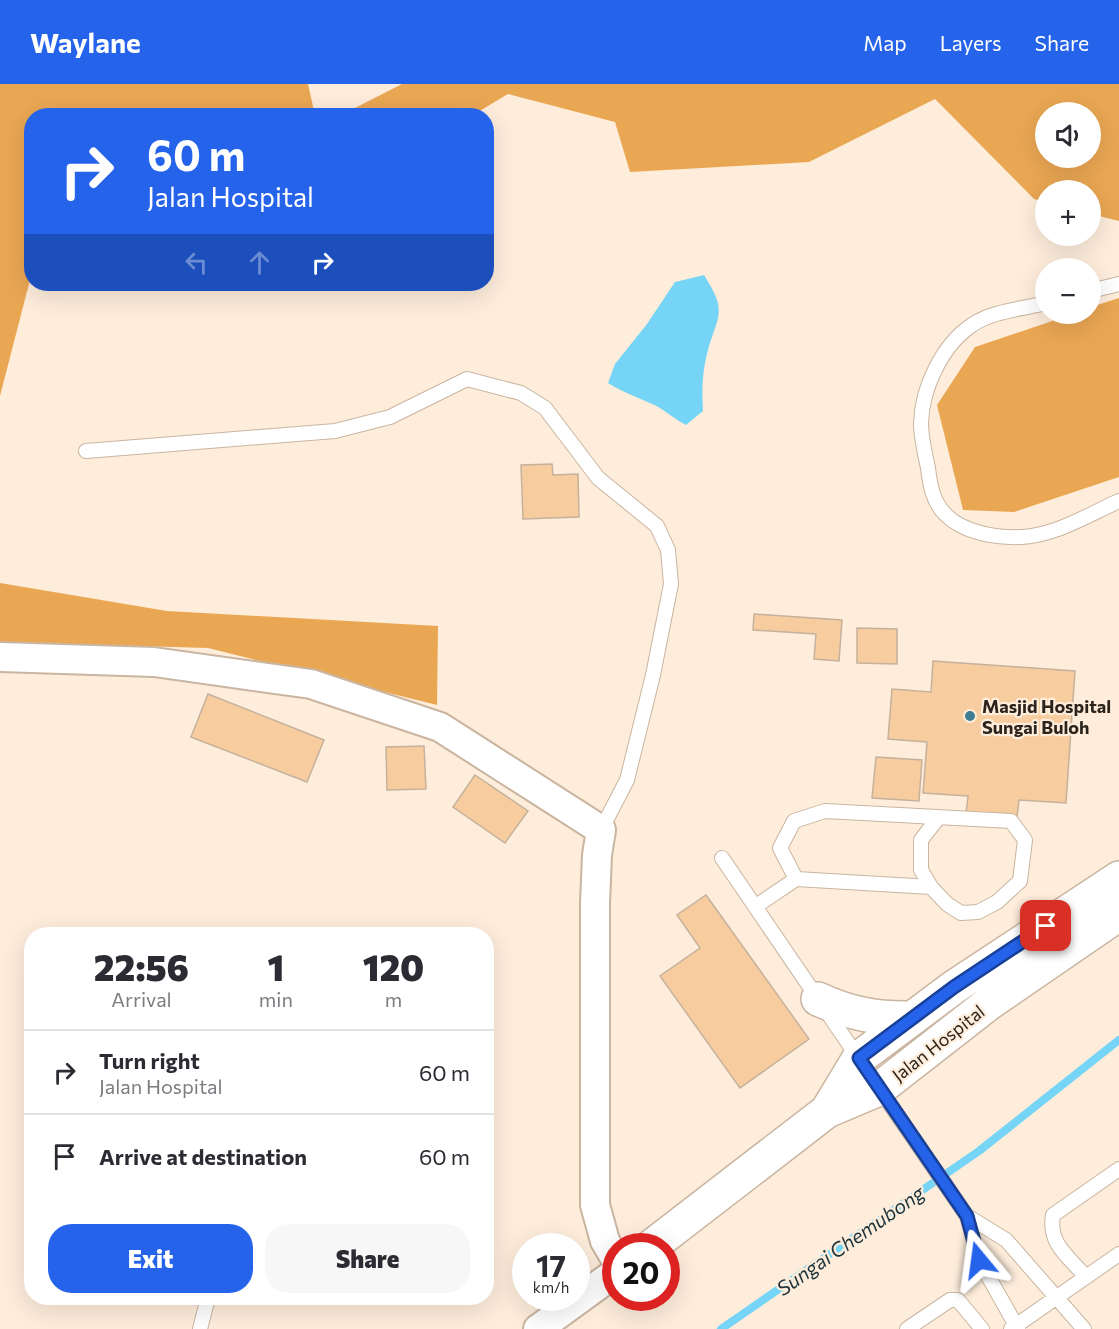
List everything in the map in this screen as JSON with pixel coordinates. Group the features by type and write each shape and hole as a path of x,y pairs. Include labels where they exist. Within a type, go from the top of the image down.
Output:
{"main road":[{"name":"Jalan Hospital","path":"827,1111 859,1058 913,1018 1119,878"},
{"name":"Jalan Hospital","path":"827,1111 883,1094 988,1004 1119,914"},
{"path":"818,999 844,1011 867,1016 913,1018"},
{"path":"669,1233 827,1111"}],"street":[{"path":"0,657 154,662 310,684 440,727 601,830 597,855 595,903 595,1205 603,1233"},
{"path":"538,1329 602,1282"}],"lane":[{"path":"1101,288 1119,284"},
{"path":"1035,306 979,321 956,339 941,358 932,377 921,423 929,478 935,500 956,524 988,535 1020,537 1057,530 1119,501"},
{"path":"86,451 335,431 390,417 467,379 520,393 545,408 598,478 657,526 668,550 671,584 627,780 601,830"},
{"path":"796,879 780,848 794,821 825,811 1011,821 1025,840 1020,881 997,902 978,912 961,913 947,904 931,887 921,870 921,840 938,818"},
{"path":"722,858 967,1216 979,1260 1015,1328 1119,1254"},
{"path":"756,906 796,879 931,887"},
{"path":"1086,1277 1055,1242 1050,1231 1053,1215 1119,1169"},
{"path":"967,1216 1006,1240 1084,1329"},
{"path":"907,1329 950,1300 958,1300 982,1329"},
{"path":"200,1329 206,1305"}],"shaded area":[{"path":"0,84 308,84 313,108 24,108 24,291 27,291 0,396"},
{"path":"402,84 1119,84 1119,221 1101,216 1101,180 1035,180 1034,199 935,99 809,162 630,172 615,122 508,94 485,108 355,108"},
{"path":"1119,298 1119,477 1014,512 963,510 937,405 975,347 1043,324 1101,324 1101,304"},
{"path":"0,583 167,611 438,626 437,705 208,648 0,642"}],"water":[{"path":"704,275 716,298 719,315 704,368 703,411 686,425 656,406 608,383 615,364 647,324 675,282"}],"building":[{"path":"552,464 553,475 578,474 579,517 523,519 521,465"},
{"path":"754,614 842,620 839,661 814,659 816,634 753,630"},
{"path":"857,628 897,629 897,664 857,663"},
{"path":"933,661 1075,671 1066,803 1019,800 1017,817 966,814 968,796 923,793 927,742 888,739 892,689 931,692"},
{"path":"208,694 324,740 307,782 191,737"},
{"path":"424,746 426,789 387,790 386,747"},
{"path":"876,757 922,760 919,801 872,798"},
{"path":"475,775 528,811 505,843 453,807"},
{"path":"706,895 809,1039 740,1088 660,976 700,948 677,915"}],"waterway":[{"name":"Sungai Chemubong","path":"721,1329 979,1151 1119,1040"}],"place":[{"name":"Masjid Hospital Sungai Buloh","path":"970,716"}],"route":[{"path":"979,1260 967,1216 859,1058 954,987 1046,926"}]}
